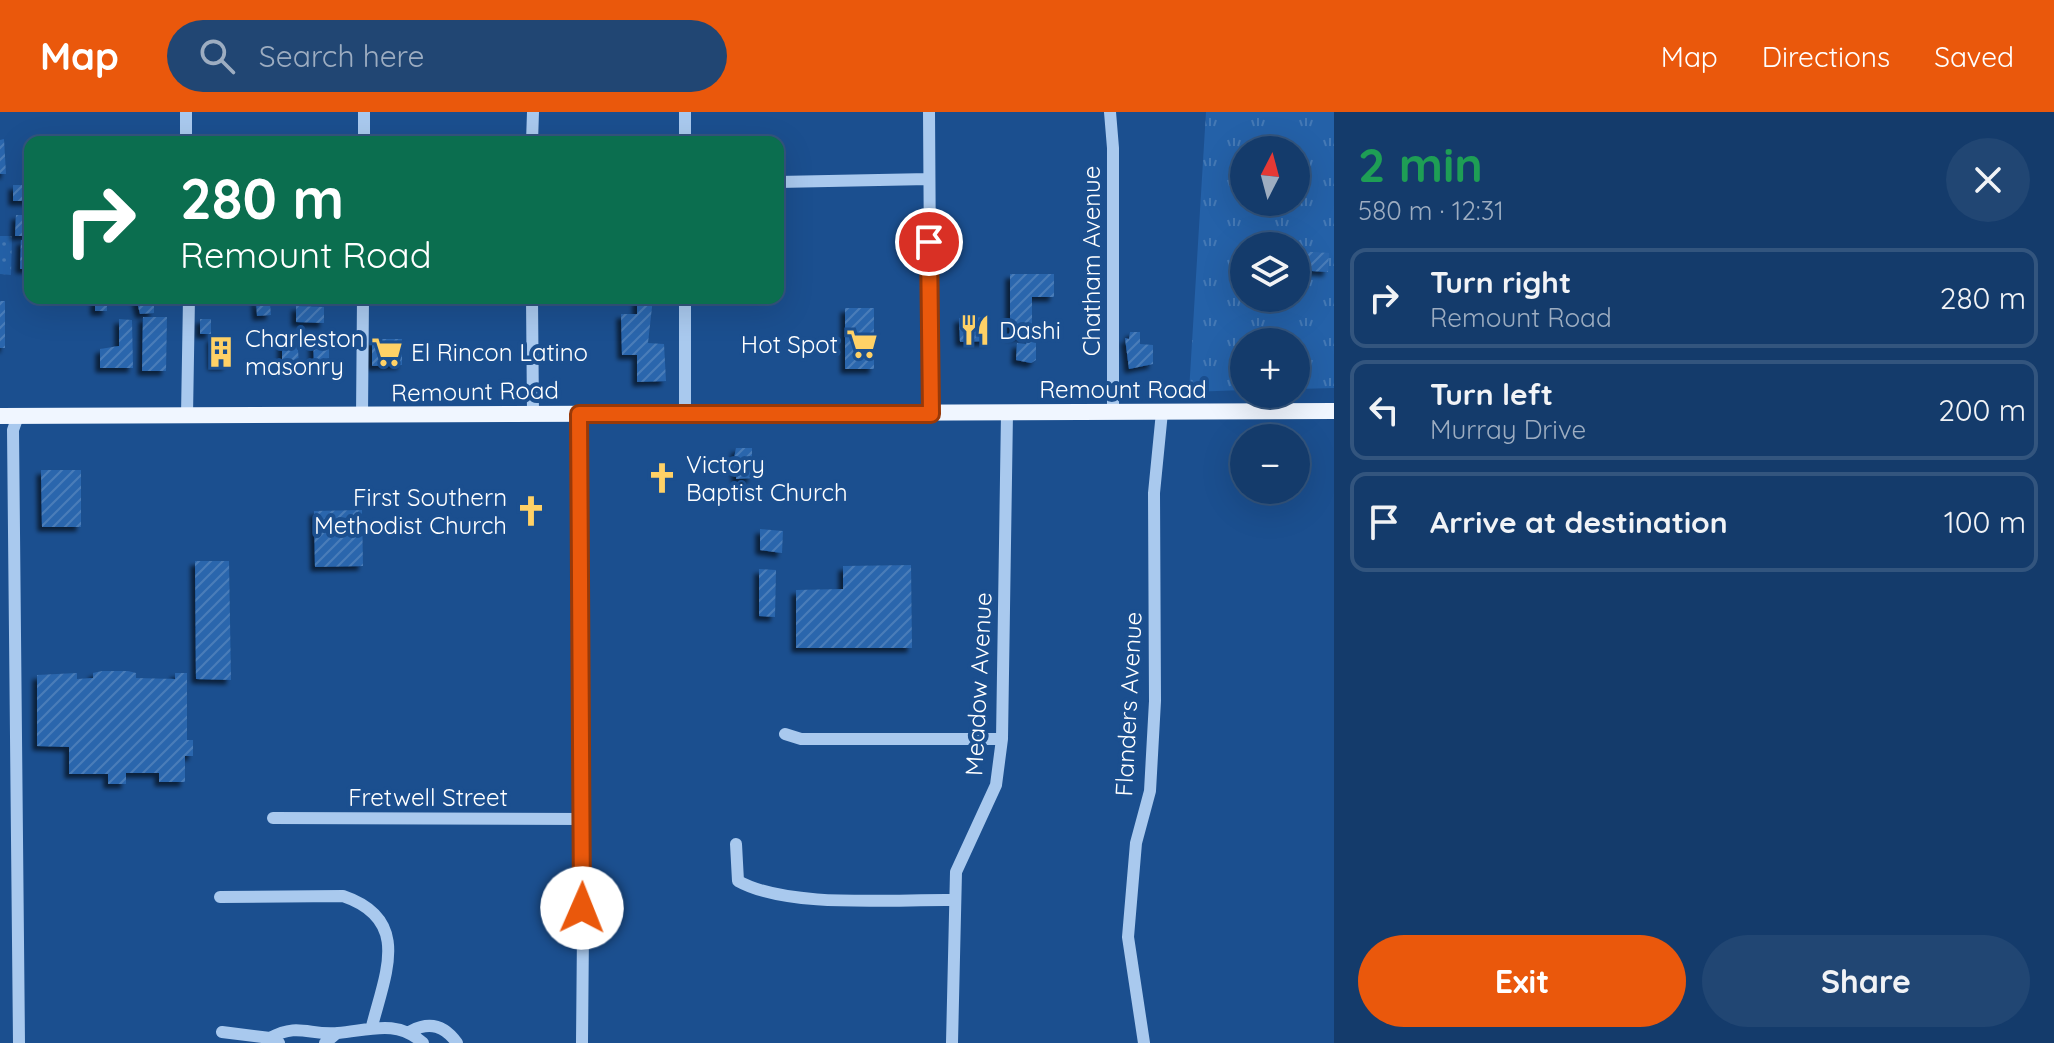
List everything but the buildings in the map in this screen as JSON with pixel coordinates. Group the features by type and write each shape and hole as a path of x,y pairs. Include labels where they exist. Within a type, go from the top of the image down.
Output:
{"main road":[{"name":"Remount Road","path":"0,416 1334,411"}],"street":[{"path":"186,112 186,136"},
{"path":"364,112 364,136"},
{"path":"532,136 533,112"},
{"path":"685,112 685,136"},
{"path":"929,112 931,414"},
{"name":"Chatham Avenue","path":"1110,112 1113,148 1113,411"},
{"path":"784,182 929,179"},
{"path":"187,415 189,304"},
{"path":"362,416 363,304"},
{"path":"532,304 533,415"},
{"path":"685,304 685,413"},
{"name":"Flanders Avenue","path":"1144,1043 1128,937 1136,843 1150,791 1155,701 1154,493 1162,412"},
{"name":"Meadow Avenue","path":"952,1043 956,872 996,785 1002,739 1007,413"},
{"path":"579,414 584,819 582,1043"},
{"path":"18,416 13,444 19,1043"},
{"path":"785,734 801,739 1002,739"},
{"name":"Fretwell Street","path":"273,818 584,819"},
{"path":"736,844 738,881 750,887 812,899 953,900"},
{"path":"220,897 343,896 362,902 379,916 389,936 388,967 372,1026"},
{"path":"222,1032 274,1040 285,1030 303,1027 337,1033 372,1026 411,1031 423,1025 436,1026 449,1032 457,1043"},
{"path":"411,1031 423,1043"},
{"path":"325,1043 337,1033"}],"green space":[{"path":"1206,112 1334,112 1334,388 1310,389 1310,328 1230,328 1230,391 1189,392"},
{"path":"0,236 12,236 11,275 0,274"}],"place":[{"name":"Dashi","path":"975,330"},
{"name":"Hot Spot","path":"862,344"},
{"name":"Charleston masonry","path":"221,352"},
{"name":"El Rincon Latino","path":"387,352"},
{"name":"Victory Baptist Church","path":"662,478"},
{"name":"First Southern Methodist Church","path":"531,511"}],"route":[{"path":"582,908 584,819 579,414 931,414 929,242"}]}
